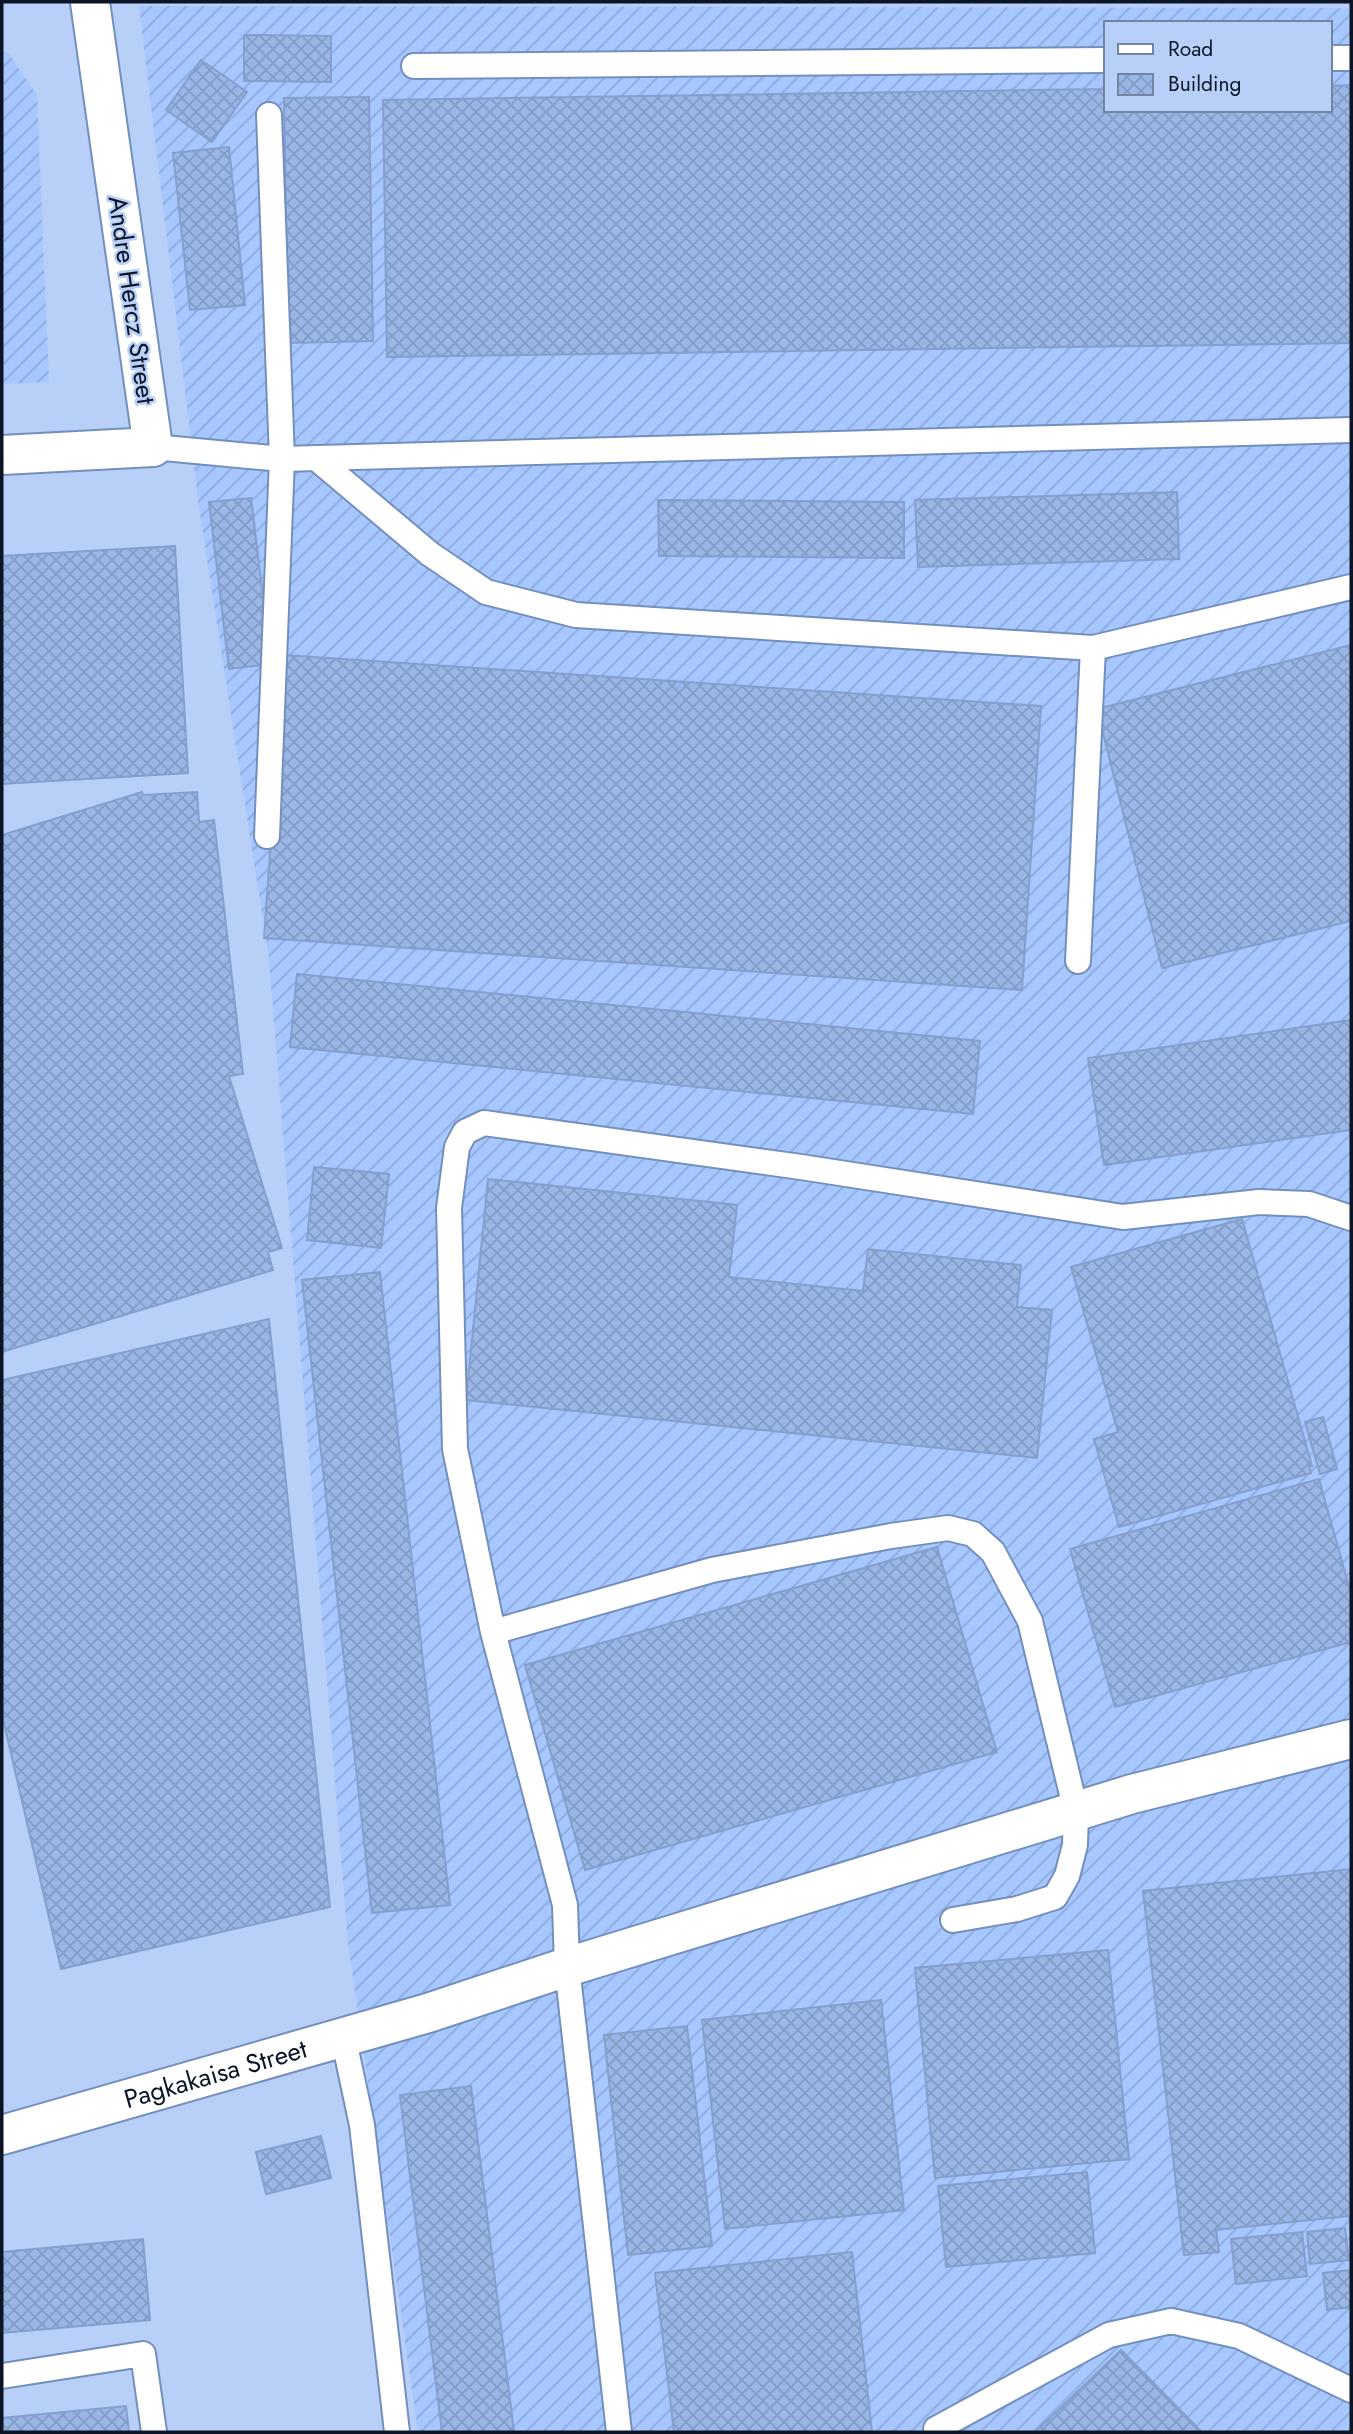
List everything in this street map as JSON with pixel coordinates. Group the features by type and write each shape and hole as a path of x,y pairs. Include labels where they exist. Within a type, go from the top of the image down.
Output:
{"street":[{"name":"Andre Hercz Street","path":"90,2 153,447"},
{"path":"2,454 153,447"},
{"name":"Pagkakaisa Street","path":"2,2135 428,2013 567,1967 1132,1794 1351,1739"}],"lane":[{"path":"1332,58 1351,58"},
{"path":"414,66 1104,60"},
{"path":"267,836 282,458 269,115"},
{"path":"153,447 282,458 316,458 1351,430"},
{"path":"316,458 430,554 486,592 576,615 1093,648 1351,587"},
{"path":"1077,961 1093,648"},
{"path":"619,2432 567,1967 565,1905 493,1632 455,1449 449,1208 457,1147 465,1132 484,1123 801,1167 1123,1217 1259,1202 1309,1204 1351,1218"},
{"path":"493,1632 712,1570 903,1534 948,1528 973,1534 993,1552 1030,1621 1076,1811 1075,1845 1067,1876 1055,1897 1017,1909 953,1920"},
{"path":"342,2036 362,2125 397,2432"},
{"path":"936,2429 1109,2335 1171,2321 1239,2336 1351,2390"},
{"path":"2,2376 143,2354 154,2432"}],"shaded area":[{"path":"139,6 1351,8 1351,2432 418,2432 348,1943 269,959 199,507"},
{"path":"2,50 9,54 37,95 49,382 2,384"}],"building":[{"path":"244,35 331,36 331,82 244,81"},
{"path":"201,60 247,92 212,142 166,110"},
{"path":"1351,85 1351,343 387,357 383,100 1104,89 1104,112 1332,112 1332,86"},
{"path":"369,97 373,341 288,343 284,98"},
{"path":"229,147 245,305 190,310 173,153"},
{"path":"1177,492 1179,559 918,567 915,500"},
{"path":"251,498 271,664 229,669 209,502"},
{"path":"658,500 904,502 904,558 659,556"},
{"path":"175,546 188,773 2,784 2,556"},
{"path":"1351,645 1351,921 1162,968 1097,709"},
{"path":"284,655 1041,706 1022,990 264,938"},
{"path":"142,792 143,795 197,792 199,822 214,820 243,1074 229,1076 282,1248 268,1252 273,1270 2,1352 2,835"},
{"path":"297,974 980,1041 973,1114 290,1047"},
{"path":"1351,1020 1351,1130 1104,1165 1088,1058"},
{"path":"314,1167 389,1174 381,1248 307,1240"},
{"path":"488,1179 737,1205 729,1277 863,1291 868,1249 1021,1265 1017,1307 1052,1310 1037,1458 466,1400"},
{"path":"1242,1219 1312,1466 1309,1466 1311,1473 1119,1527 1094,1439 1118,1432 1071,1267"},
{"path":"380,1272 450,1905 372,1913 302,1280"},
{"path":"269,1319 330,1907 61,1969 2,1715 2,1380"},
{"path":"1323,1417 1337,1469 1320,1474 1305,1422"},
{"path":"1319,1479 1351,1594 1351,1642 1115,1707 1070,1549"},
{"path":"937,1547 997,1752 585,1870 525,1665"},
{"path":"1351,1869 1351,2237 1349,2216 1216,2230 1219,2252 1184,2255 1143,1891"},
{"path":"1108,1950 1129,2159 935,2178 915,1968"},
{"path":"881,2000 904,2210 725,2229 702,2020"},
{"path":"687,2026 712,2246 628,2255 604,2035"},
{"path":"471,2086 514,2432 442,2432 400,2095"},
{"path":"321,2136 331,2178 266,2194 256,2152"},
{"path":"1087,2172 1095,2253 946,2267 938,2186"},
{"path":"1345,2228 1349,2260 1310,2264 1307,2232"},
{"path":"1302,2232 1307,2276 1236,2284 1231,2239"},
{"path":"143,2239 150,2320 2,2333 2,2252"},
{"path":"852,2252 872,2432 674,2432 655,2273"},
{"path":"1351,2270 1351,2307 1327,2310 1323,2273"},
{"path":"1121,2350 1202,2432 1035,2432"},
{"path":"126,2406 129,2432 2,2432 2,2418"}]}
